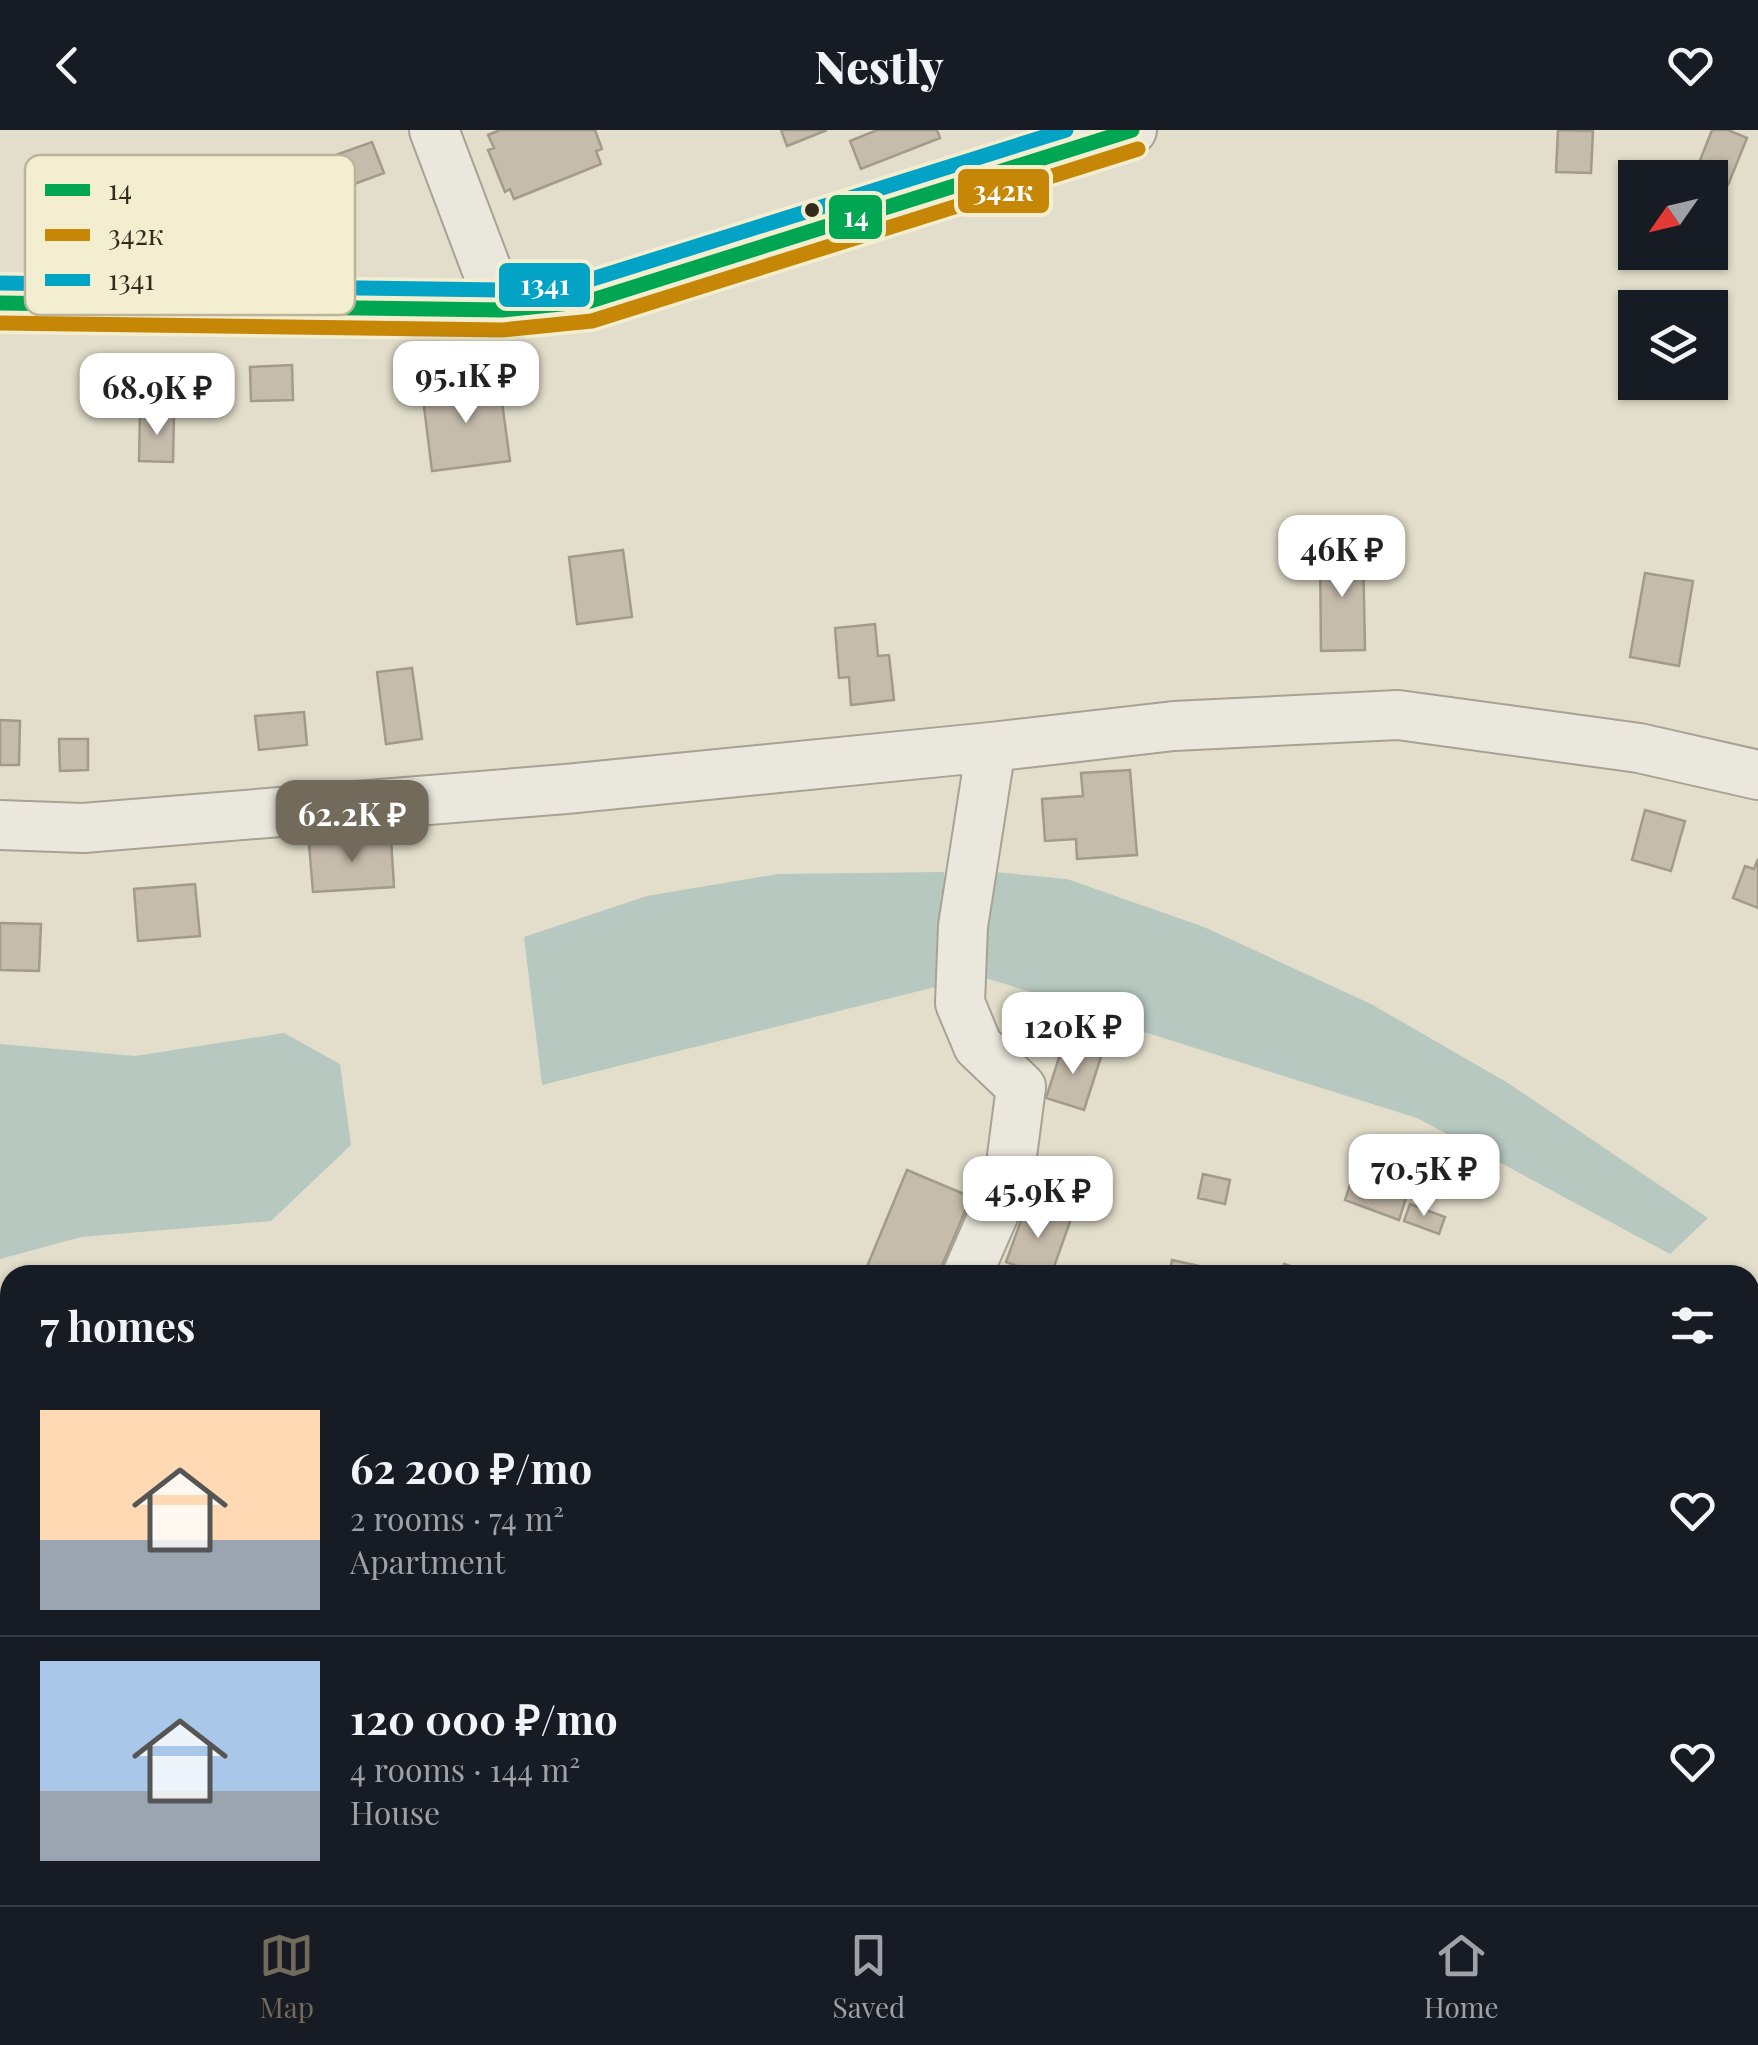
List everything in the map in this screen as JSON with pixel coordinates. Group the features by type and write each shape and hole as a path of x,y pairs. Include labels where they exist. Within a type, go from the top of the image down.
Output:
{"street":[{"path":"434,130 502,310"},
{"path":"355,308 502,310 590,301 1132,130"},
{"path":"0,304 25,304"},
{"path":"0,825 83,828 141,824 566,789 1174,726 1398,715 1639,748 1758,775"},
{"path":"971,1265 1008,1179 1022,1086 978,1046 960,1003 963,926 991,747"}],"shaded area":[{"path":"944,872 943,985 542,1085 524,937 647,896 778,874"},
{"path":"993,872 1067,879 1204,927 1371,1004 1508,1083 1708,1218 1670,1254 1417,1118 979,976"},
{"path":"284,1033 340,1064 351,1145 271,1221 81,1237 0,1259 0,1044 135,1056"}],"building":[{"path":"500,130 595,130 602,149 596,151 601,164 514,199 510,189 505,192 488,150 494,148 488,135"},
{"path":"781,130 827,130 787,146"},
{"path":"877,130 937,130 940,138 861,169 850,141"},
{"path":"1558,130 1593,131 1591,173 1556,172"},
{"path":"1712,130 1728,130 1747,138 1728,185 1728,160 1700,160"},
{"path":"372,142 384,173 355,184 355,155 335,155"},
{"path":"292,365 293,400 251,401 250,367"},
{"path":"499,380 510,461 432,471 422,390"},
{"path":"140,414 174,414 173,462 139,461"},
{"path":"1363,549 1365,650 1321,651 1320,550"},
{"path":"623,550 632,617 577,624 569,557"},
{"path":"1645,573 1693,581 1679,666 1630,657"},
{"path":"875,624 878,656 889,655 894,700 851,705 849,677 839,678 835,628"},
{"path":"412,668 422,739 386,744 377,672"},
{"path":"304,712 307,745 259,750 255,716"},
{"path":"0,720 20,721 19,765 0,765"},
{"path":"59,739 88,739 88,770 60,771"},
{"path":"1130,770 1137,855 1077,859 1076,839 1045,841 1042,799 1083,796 1081,773"},
{"path":"1645,810 1685,821 1671,871 1632,860"},
{"path":"391,839 394,887 313,892 309,844"},
{"path":"1758,859 1758,908 1733,898 1745,866 1754,869"},
{"path":"195,884 200,936 138,941 134,889"},
{"path":"0,923 41,924 39,971 0,970"},
{"path":"1063,1045 1101,1057 1084,1110 1046,1098"},
{"path":"907,1170 971,1197 942,1265 868,1265"},
{"path":"1203,1174 1230,1180 1225,1204 1198,1198"},
{"path":"1353,1176 1407,1195 1399,1220 1345,1200"},
{"path":"1027,1204 1071,1219 1055,1265 1006,1262"},
{"path":"1410,1204 1445,1217 1439,1234 1404,1221"}],"transit line":[{"name":"1341","path":"355,288 501,290 586,281 1066,130"},
{"name":"14","path":"355,308 502,310 590,301 1132,130"},
{"name":"342к","path":"0,323 502,330 592,321 1138,149"},
{"name":"1341","path":"0,283 25,283"},
{"name":"14","path":"0,303 25,303"}]}
